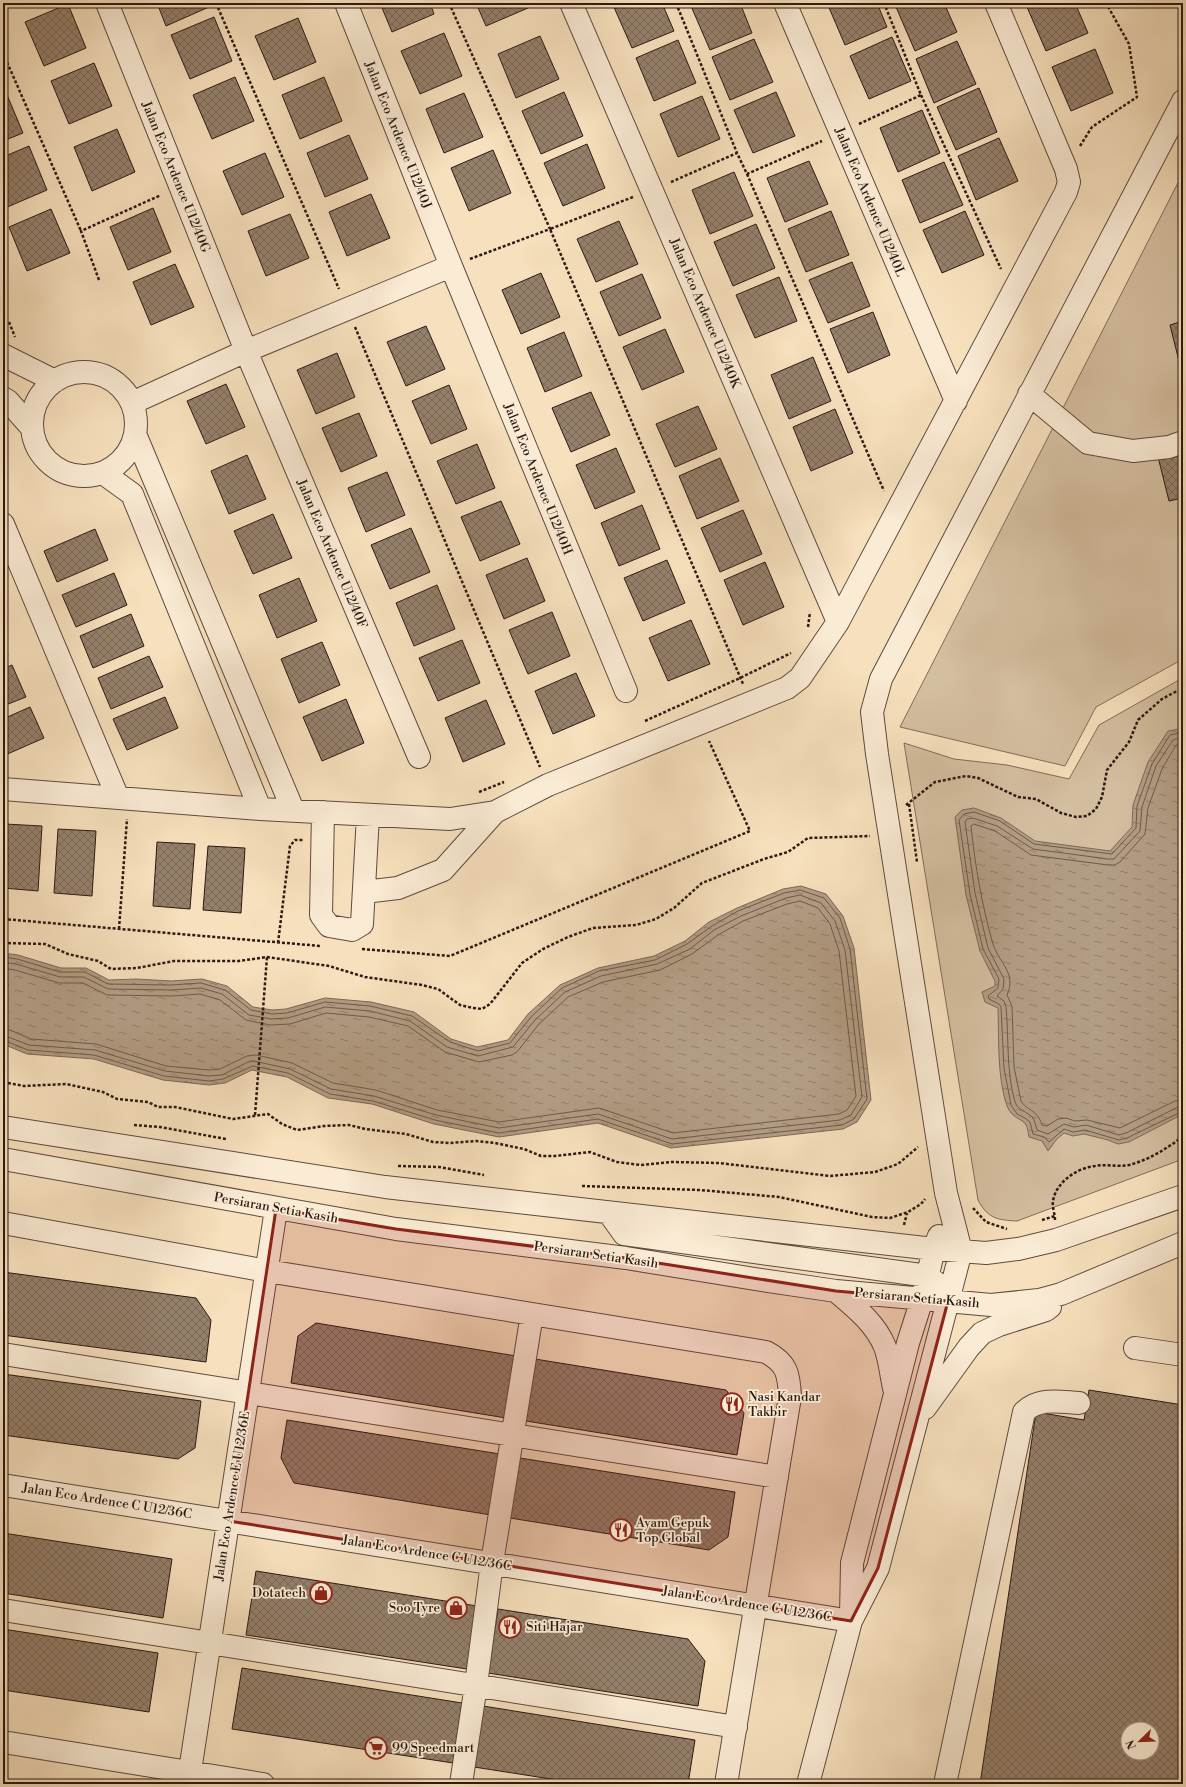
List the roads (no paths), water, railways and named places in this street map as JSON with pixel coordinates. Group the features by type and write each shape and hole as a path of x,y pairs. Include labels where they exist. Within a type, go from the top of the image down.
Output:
{"street":[{"name":"Jalan Eco Ardence U12/40G","path":"107,3 246,351"},
{"name":"Jalan Eco Ardence U12/40J","path":"346,3 451,266"},
{"name":"Jalan Eco Ardence U12/40K","path":"571,3 838,622"},
{"name":"Jalan Eco Ardence U12/40L","path":"785,3 956,401"},
{"path":"364,892 398,888 443,870 495,812 542,772 786,688 800,678 838,622 1066,192 1067,175 996,3"},
{"path":"808,1784 851,1621 878,1568 961,1251 948,1202 876,754 872,712 881,679 1183,101"},
{"path":"132,403 246,351 451,266"},
{"name":"Jalan Eco Ardence U12/40H","path":"451,266 626,691"},
{"name":"Jalan Eco Ardence U12/40F","path":"246,351 419,758"},
{"path":"3,355 55,381"},
{"path":"80,372 94,373 106,377 118,385 132,403 136,420 135,434 131,447 124,458 103,473 88,476 75,475 62,471 50,464 41,453 35,441 32,428 33,414 37,401 45,390 55,381 67,375 80,372"},
{"path":"1030,394 1088,443 1133,451 1169,447 1183,442"},
{"path":"3,398 8,401 32,428"},
{"path":"135,434 293,810"},
{"path":"103,473 132,494 260,809"},
{"path":"3,524 123,799"},
{"path":"3,789 260,809 368,814 450,820 495,812"},
{"path":"323,812 321,914 330,926 352,930 362,924 368,814"},
{"path":"3,1127 385,1187 609,1214 934,1249 986,1253 1018,1249 1056,1240 1183,1196"},
{"name":"Persiaran Setia Kasih","path":"3,1159 276,1209 396,1229 626,1258 836,1291 991,1305 1039,1300 1061,1294 1183,1243"},
{"path":"851,1621 852,1563 908,1343 922,1299 934,1249 948,1202"},
{"name":"Jalan Eco Ardence E U12/36E","path":"189,1778 276,1209"},
{"path":"609,1214 624,1234 928,1276 936,1282 948,1301"},
{"path":"3,1223 267,1271 766,1352 780,1362 786,1369 789,1378 790,1396 726,1784"},
{"path":"836,1291 856,1308 879,1334 886,1349 895,1393"},
{"path":"917,1419 969,1347 982,1333 999,1325 1046,1310 1061,1294"},
{"path":"461,1784 492,1563 532,1314"},
{"path":"1135,1348 1183,1355"},
{"path":"3,1354 777,1477"},
{"path":"945,1784 1024,1412 1030,1405 1044,1401 1079,1403"},
{"name":"Jalan Eco Ardence C U12/36C","path":"3,1485 851,1621"},
{"path":"3,1610 736,1727"},
{"path":"3,1742 189,1778 263,1784"}],"water":[{"path":"1181,716 1183,716 1183,1114 1129,1142 1118,1144 1084,1134 1073,1136 1064,1133 1056,1140 1048,1151 1042,1141 1029,1137 1026,1125 1014,1116 1007,1106 1000,1071 998,1008 985,1002 982,992 995,986 995,981 980,951 966,895 955,817 962,810 974,808 1001,818 1035,841 1110,851 1132,827 1133,805 1148,762 1168,731 1179,729"},
{"path":"801,886 826,894 843,916 854,948 871,1100 857,1122 843,1129 671,1148 598,1123 499,1137 434,1124 372,1104 328,1098 287,1077 252,1070 225,1083 209,1085 163,1080 94,1059 27,1054 3,1044 3,953 18,955 61,968 86,968 109,980 136,979 171,981 202,979 227,986 253,1007 272,1010 286,1009 325,998 371,1002 414,1012 451,1039 477,1047 508,1040 528,1014 560,985 598,968 654,956 685,941 709,922 737,908 783,889"}],"place":[{"name":"Nasi Kandar Takbir","path":"732,1404"},
{"name":"Ayam Gepuk Top Global","path":"621,1530"},
{"name":"Dotatech","path":"321,1593"},
{"name":"Soo Tyre","path":"456,1608"},
{"name":"Siti Hajar","path":"510,1627"},
{"name":"99 Speedmart","path":"376,1748"}]}
